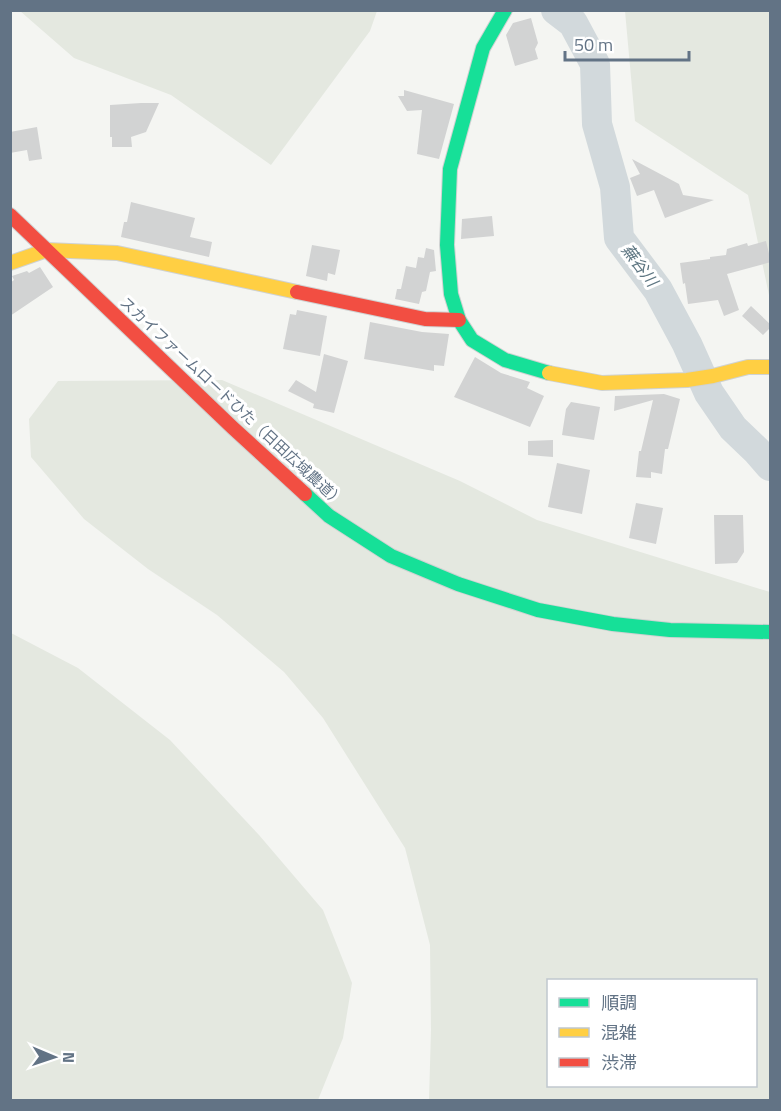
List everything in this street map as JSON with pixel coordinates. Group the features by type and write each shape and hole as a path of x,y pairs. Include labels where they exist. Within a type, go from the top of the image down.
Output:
{"street":[{"path":"505,10 483,48 450,169 447,245 451,294 459,320 472,340 505,360 540,371 602,383 687,380 748,367 771,367"},
{"name":"スカイファームロードひた（日田広域農道）","path":"10,215 233,428 329,516 391,556 458,585 537,610 613,624 670,630 771,632"},
{"path":"10,263 47,250 117,254 425,319 459,320"}],"shaded area":[{"path":"20,11 377,11 370,31 271,165 171,95 74,58"},
{"path":"625,11 770,11 770,300 748,195 635,121"},
{"path":"222,380 460,481 537,520 770,592 770,1100 429,1100 430,945 405,848 323,718 284,672 217,615 148,569 84,519 31,457 29,419 58,381"},
{"path":"11,633 78,668 170,740 259,835 323,910 352,983 343,1038 318,1100 11,1100"}],"building":[{"path":"531,18 538,43 535,49 538,59 515,66 506,35 513,23"},
{"path":"404,90 454,104 439,159 417,154 422,110 407,111 398,96 404,96"},
{"path":"159,103 146,132 131,137 132,147 112,147 110,105"},
{"path":"37,127 42,159 29,161 27,150 10,153 10,132"},
{"path":"632,159 679,184 683,195 714,200 665,218 654,190 637,196 630,178 640,174"},
{"path":"131,202 195,218 190,237 212,242 209,257 121,237"},
{"path":"492,216 494,236 461,239 462,219"},
{"path":"766,241 771,262 727,274 739,310 724,316 718,300 688,304 680,263 726,255 727,249 747,243 748,246"},
{"path":"312,245 340,250 335,275 328,273 327,281 306,276"},
{"path":"426,248 434,250 436,271 430,272 426,291 422,292 419,304 395,299 397,289 401,289 406,266 416,268 418,257 424,258"},
{"path":"40,267 53,287 10,316 10,283 14,280 12,276 27,271 29,273"},
{"path":"751,306 771,325 763,335 742,316"},
{"path":"297,310 327,316 320,356 283,349 290,314 296,315"},
{"path":"370,322 422,332 449,334 444,366 434,365 434,371 364,359"},
{"path":"324,354 348,361 334,413 313,408 314,404 288,391 296,380 316,392"},
{"path":"475,357 501,373 530,382 527,388 544,396 530,427 454,397"},
{"path":"664,394 680,399 668,449 665,449 662,474 651,472 651,478 636,477 639,451 641,451 653,400 614,411 615,396"},
{"path":"571,402 600,407 594,440 562,435 566,409"},
{"path":"553,440 553,457 528,455 528,441"},
{"path":"557,463 590,470 582,514 548,507"},
{"path":"636,503 663,508 656,544 629,538"},
{"path":"714,515 743,515 744,552 737,563 715,564"}],"waterway":[{"name":"蕪谷川","path":"556,10 573,23 595,64 597,124 615,187 619,238 658,290 687,344 709,393 733,428 770,466"}],"traffic: fast":[{"path":"505,10 483,48 450,169 447,245 451,294 459,320 472,340 505,360 549,373"},
{"path":"305,494 329,516 391,556 458,584 538,610 613,624 670,630 770,632"}],"traffic: slow":[{"path":"10,263 47,250 117,253 297,292"},
{"path":"549,373 602,383 687,380 748,367 770,367"}],"traffic: jam":[{"path":"10,215 305,494"},
{"path":"297,292 425,319 459,320"}]}
